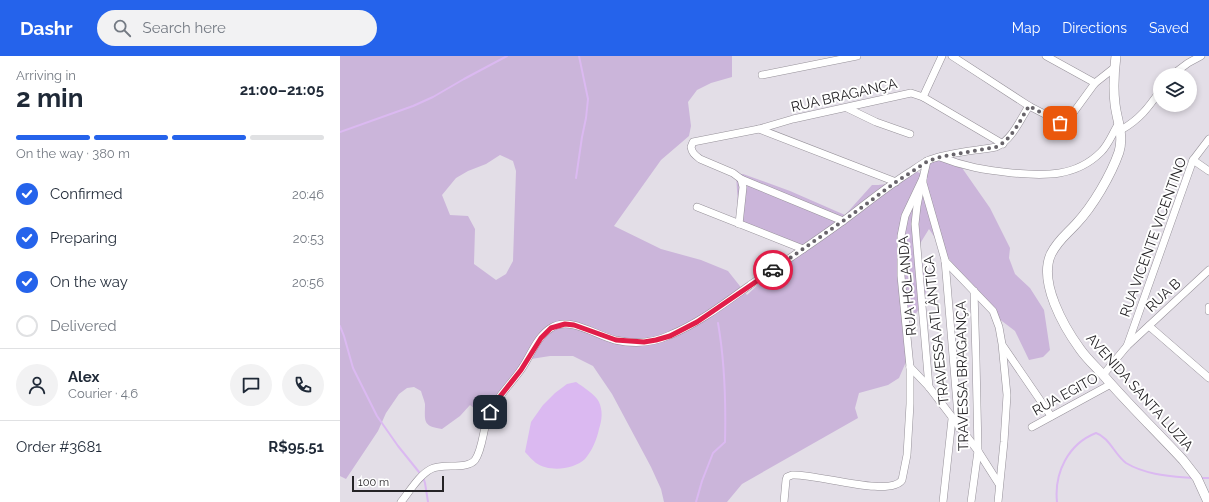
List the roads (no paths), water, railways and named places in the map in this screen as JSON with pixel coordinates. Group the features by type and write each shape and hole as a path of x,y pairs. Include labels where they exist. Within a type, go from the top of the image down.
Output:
{"street":[{"path":"762,75 857,56"},
{"path":"942,56 923,97 1003,144"},
{"path":"952,56 1029,106 1060,123 1064,123 1068,120 1094,83 1114,68"},
{"path":"1046,56 1094,83"},
{"name":"AVENIDA SANTA LUZIA","path":"1116,56 1114,68 1115,103 1120,126 1121,143 1101,189 1084,215 1058,242 1050,257 1048,264 1050,286 1061,318 1080,350 1183,460 1197,478 1208,502"},
{"path":"1181,68 1201,56"},
{"name":"RUA BRAGANÇA","path":"741,179 733,173 700,159 693,153 691,144 696,141 750,131 793,119 848,108 904,94 916,94 923,97"},
{"path":"940,157 985,170 1045,175 1059,174 1079,167 1095,157 1120,126 1131,124 1136,121 1153,100"},
{"path":"401,502 422,476 431,469 445,465 467,465 474,462 480,449 485,424 490,412 498,399 521,370 545,333 551,328 565,324 582,328 616,340 630,342 644,342 670,336 697,322 928,161 940,157 996,147 1003,144 1008,139 1029,106"},
{"path":"848,108 876,122 910,134"},
{"path":"758,129 896,182"},
{"name":"RUA VICENTE VICENTINO","path":"1127,346 1193,160 1209,139"},
{"path":"1193,160 1209,171"},
{"path":"784,502 786,480 787,477 792,475 831,479 876,487 896,485 902,480 907,455 910,404 910,366 901,276 901,232 905,216 923,180 928,161"},
{"path":"741,179 843,221"},
{"path":"739,224 743,187 741,179"},
{"name":"TRAVESSA ATLÂNTICA","path":"923,180 945,260 959,428"},
{"name":"RUA HOLANDA","path":"923,180 918,200 915,224 929,387"},
{"path":"697,207 803,249"},
{"name":"TRAVESSA BRAGANÇA","path":"945,260 974,291 978,451 971,502"},
{"name":"RUA B","path":"1103,375 1127,346 1209,270"},
{"path":"974,291 988,306 996,318 1002,344 1007,395 998,502"},
{"path":"1149,326 1209,378"},
{"path":"1002,344 1051,416"},
{"path":"910,366 929,387 978,451 999,485"},
{"name":"RUA EGITO","path":"1032,427 1111,384"},
{"name":"TRAVESSA ATLÂNTICA","path":"943,502 952,419"}],"waterway":[{"path":"340,132 413,106 433,97 507,56"},
{"path":"576,178 588,99 579,56"},
{"path":"696,502 702,481 713,453 725,442 724,382 718,323"},
{"path":"340,326 353,368 377,416 398,446 423,477 428,502"},
{"path":"1057,502 1058,481 1065,461 1078,444 1096,433 1105,438 1122,460 1134,467 1158,474 1192,478"},
{"path":"1200,478 1209,478"}]}
